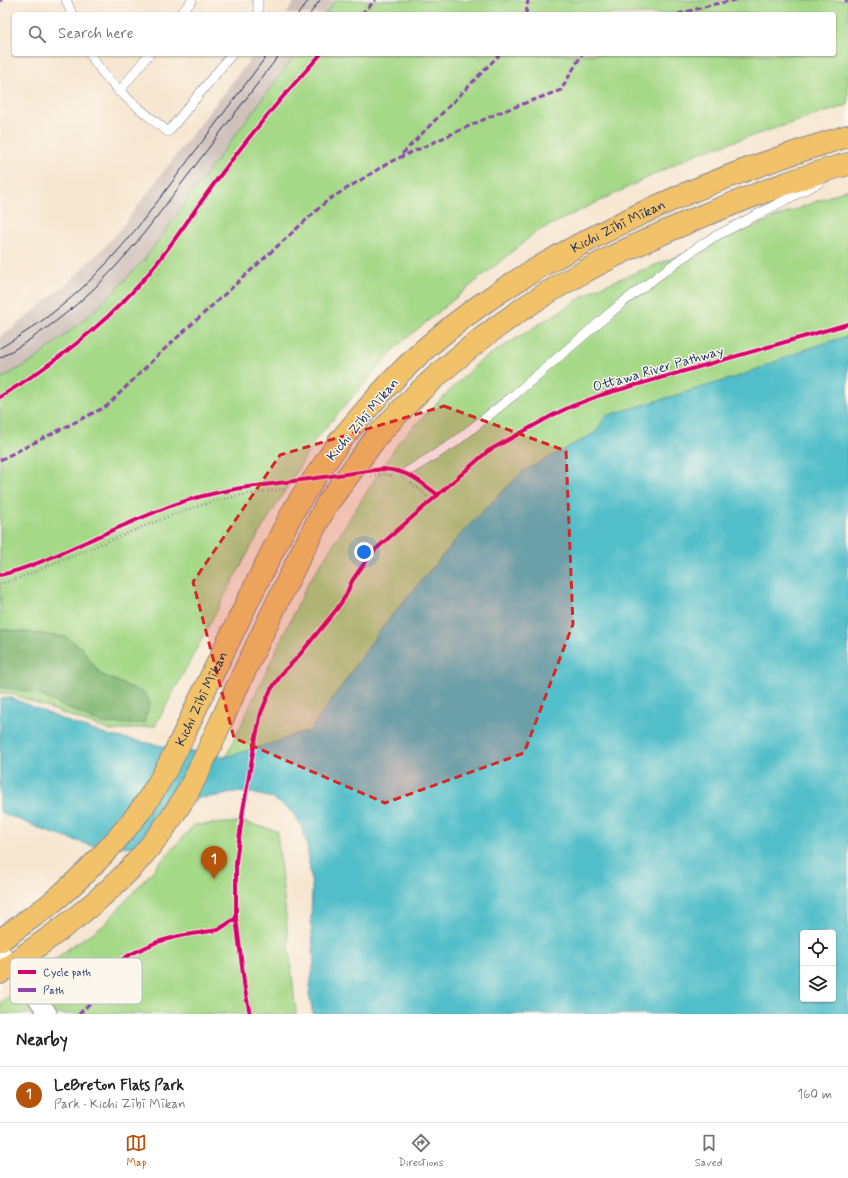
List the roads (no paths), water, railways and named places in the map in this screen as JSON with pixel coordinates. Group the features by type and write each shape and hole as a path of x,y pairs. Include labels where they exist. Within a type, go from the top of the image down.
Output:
{"highway":[{"name":"Kichi Zībī Mīkan","path":"0,940 48,905 74,883 117,839 147,801 165,771 184,734 271,553 294,510 340,441 398,375 428,347 474,310 530,272 565,252 632,218 740,171 848,136"},
{"name":"Kichi Zībī Mīkan","path":"12,958 75,918 96,901 133,865 155,840 186,794 213,741 279,595 327,504 378,434 414,397 453,362 496,328 577,275 618,254 698,218 788,183 848,164"}],"street":[{"path":"41,1004 48,1014"}],"lane":[{"path":"66,0 71,12"},
{"path":"183,12 192,0"},
{"path":"257,0 258,12"},
{"path":"91,56 107,79 119,92 168,132 230,56"},
{"path":"119,92 147,56"},
{"path":"403,476 454,443 514,395 623,302 682,258 712,238 848,168"}],"water":[{"path":"848,336 848,1014 313,1014 309,993 314,961 311,921 312,888 307,845 301,825 291,811 272,798 252,793 235,792 220,796 197,798 146,847 93,846 51,833 0,812 0,699 9,697 69,722 107,735 226,757 310,731 384,625 467,527 524,471 595,433 606,416 740,376 807,349"}],"tram line":[{"path":"300,12 309,0"},
{"path":"311,12 320,0"},
{"path":"0,348 32,328 62,306 109,261 148,214 266,56"},
{"path":"0,358 34,337 56,321 86,296 113,270 149,227 278,56"}],"place":[{"name":"LeBreton Flats Park","path":"214,879"}]}
